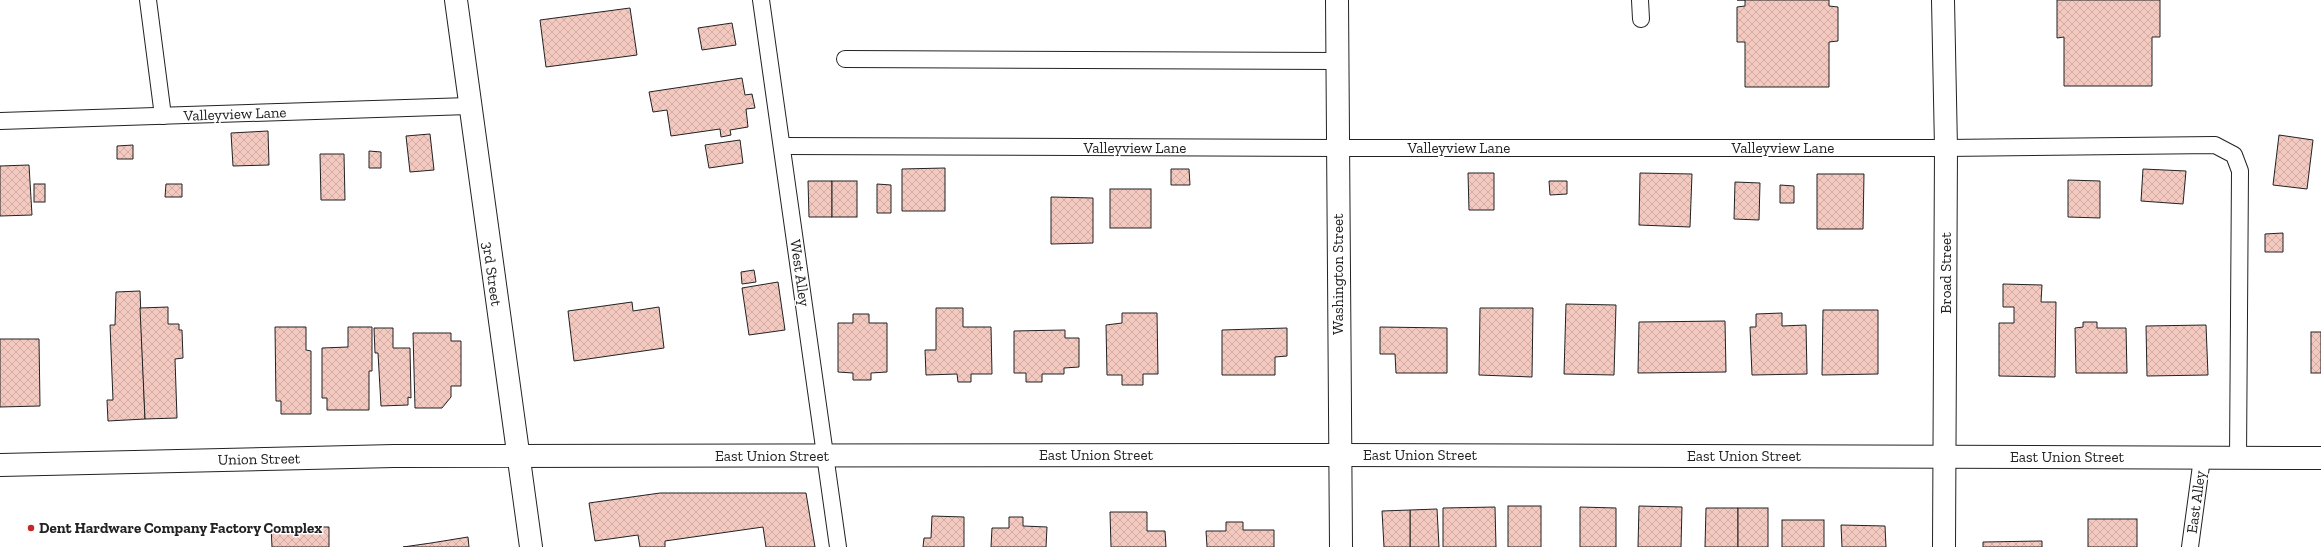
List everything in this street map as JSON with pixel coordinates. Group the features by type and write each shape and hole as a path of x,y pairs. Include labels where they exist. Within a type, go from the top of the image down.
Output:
{"street":[{"name":"3rd Street","path":"456,0 469,106 531,547"},
{"name":"Washington Street","path":"1337,0 1341,547"},
{"name":"Broad Street","path":"1943,0 1946,148 1946,456 1944,547"},
{"name":"East Union Street","path":"518,456 1340,455 2321,458"},
{"name":"Union Street","path":"0,465 386,456 518,456"}],"lane":[{"path":"148,0 163,116"},
{"name":"West Alley","path":"761,0 838,547"},
{"path":"1640,0 1640,20"},
{"path":"845,59 1337,61"},
{"name":"Valleyview Lane","path":"0,121 469,106"},
{"name":"Valleyview Lane","path":"782,146 1946,148 2215,145 2234,155 2240,171 2238,458"},
{"name":"East Alley","path":"2190,547 2202,458"}],"building":[{"path":"1745,0 1829,0 1829,6 1838,7 1838,41 1829,42 1829,87 1745,87 1745,42 1737,42 1737,7 1745,6"},
{"path":"2057,0 2160,0 2160,37 2152,37 2152,86 2064,86 2064,37 2057,38"},
{"path":"630,8 637,55 546,67 540,20"},
{"path":"732,23 736,45 702,50 698,28"},
{"path":"742,78 745,95 752,94 755,108 746,109 748,127 730,130 731,135 721,137 720,129 671,136 667,110 653,112 649,92"},
{"path":"268,131 269,165 233,166 231,133"},
{"path":"430,134 434,170 410,172 406,136"},
{"path":"2279,135 2313,140 2307,189 2273,185"},
{"path":"740,140 743,163 709,168 705,145"},
{"path":"133,145 133,159 117,159 117,146"},
{"path":"369,151 381,152 381,168 369,168"},
{"path":"320,154 344,154 345,200 321,200"},
{"path":"29,165 32,215 0,216 0,166"},
{"path":"945,168 945,211 902,211 902,169"},
{"path":"1171,169 1189,169 1190,185 1171,185"},
{"path":"2143,169 2186,171 2183,204 2141,201"},
{"path":"1468,173 1494,173 1494,210 1469,210"},
{"path":"1640,173 1692,174 1690,227 1639,225"},
{"path":"1817,174 1864,174 1863,229 1817,229"},
{"path":"2068,180 2100,181 2100,218 2068,217"},
{"path":"808,181 832,181 832,217 809,217"},
{"path":"832,181 857,181 857,217 832,217"},
{"path":"1549,181 1567,181 1567,194 1550,195"},
{"path":"1735,182 1760,183 1759,220 1734,219"},
{"path":"34,184 45,184 45,202 34,202"},
{"path":"166,184 182,184 182,197 165,197"},
{"path":"877,184 891,185 891,213 877,213"},
{"path":"1780,185 1794,186 1794,203 1780,203"},
{"path":"1110,189 1151,189 1151,228 1110,228"},
{"path":"1051,197 1093,198 1093,243 1051,244"},
{"path":"2283,233 2283,252 2265,252 2265,234"},
{"path":"754,270 756,282 742,284 741,272"},
{"path":"778,282 785,330 749,335 742,288"},
{"path":"2003,284 2042,285 2041,302 2056,302 2055,377 1999,376 1999,323 2014,323 2014,307 2003,307"},
{"path":"140,291 145,419 108,421 107,400 113,400 110,325 115,325 116,292"},
{"path":"632,302 633,311 659,307 664,348 574,361 568,311"},
{"path":"1566,304 1616,305 1614,375 1564,374"},
{"path":"168,307 168,324 179,324 179,330 182,330 183,358 175,359 177,418 145,419 140,308"},
{"path":"936,308 963,308 963,327 991,327 992,374 971,374 971,382 958,382 957,374 926,375 925,350 936,350"},
{"path":"1480,308 1533,308 1532,377 1479,375"},
{"path":"1823,310 1878,310 1878,374 1822,375"},
{"path":"1122,313 1157,313 1158,374 1143,374 1143,385 1122,385 1122,375 1107,375 1106,325 1122,323"},
{"path":"1782,313 1782,326 1806,325 1807,374 1752,375 1750,327 1756,327 1756,314"},
{"path":"853,314 869,314 869,323 887,323 887,372 871,373 871,380 853,380 853,373 838,372 838,323 853,323"},
{"path":"1725,321 1726,372 1638,373 1639,322"},
{"path":"2083,322 2097,322 2097,328 2126,328 2127,373 2076,373 2075,328 2083,327"},
{"path":"2206,325 2208,375 2147,376 2146,326"},
{"path":"275,327 306,327 306,350 311,351 311,414 281,414 281,401 276,401"},
{"path":"348,327 372,327 372,371 369,371 369,410 327,410 327,398 322,398 322,348 348,347"},
{"path":"1380,327 1447,328 1447,373 1396,373 1395,354 1380,354"},
{"path":"374,328 393,328 393,348 410,348 411,398 408,397 408,405 381,406 378,353 375,353"},
{"path":"1287,328 1287,356 1275,357 1275,375 1222,375 1222,330"},
{"path":"1065,330 1065,338 1079,338 1079,367 1064,368 1064,374 1042,374 1042,382 1026,382 1026,373 1014,373 1014,331"},
{"path":"2311,332 2321,332 2321,373 2311,373"},
{"path":"413,333 451,333 451,341 461,341 461,386 451,386 451,397 442,408 415,408"},
{"path":"0,339 39,339 40,406 0,407"},
{"path":"660,493 806,493 815,547 766,547 763,527 665,541 665,547 640,547 638,535 595,541 589,503"},
{"path":"1508,506 1541,506 1541,547 1508,547"},
{"path":"1639,506 1682,507 1681,547 1638,547"},
{"path":"1495,507 1496,547 1443,547 1443,508"},
{"path":"1580,507 1616,508 1616,547 1580,547"},
{"path":"1706,508 1738,508 1738,547 1705,547"},
{"path":"1738,508 1768,508 1768,547 1738,547"},
{"path":"1437,509 1439,547 1410,547 1410,510"},
{"path":"1410,510 1410,547 1384,547 1382,511"},
{"path":"1110,512 1147,512 1147,531 1165,531 1166,547 1111,547"},
{"path":"932,516 964,517 964,547 923,547 924,538 931,538"},
{"path":"1009,517 1023,517 1023,526 1047,527 1046,547 991,547 992,528 1009,528"},
{"path":"2088,519 2137,519 2137,547 2088,547"},
{"path":"1782,520 1824,520 1824,547 1782,547"},
{"path":"1226,522 1243,522 1243,530 1274,530 1274,547 1207,547 1206,531 1226,531"},
{"path":"1841,525 1885,526 1886,547 1842,547"},
{"path":"271,527 329,527 329,547 272,547"},
{"path":"468,537 469,547 403,547 431,543"},
{"path":"2042,541 2042,547 1983,547 1983,542"}],"place":[{"name":"Dent Hardware Company Factory Complex","path":"31,528"}]}
